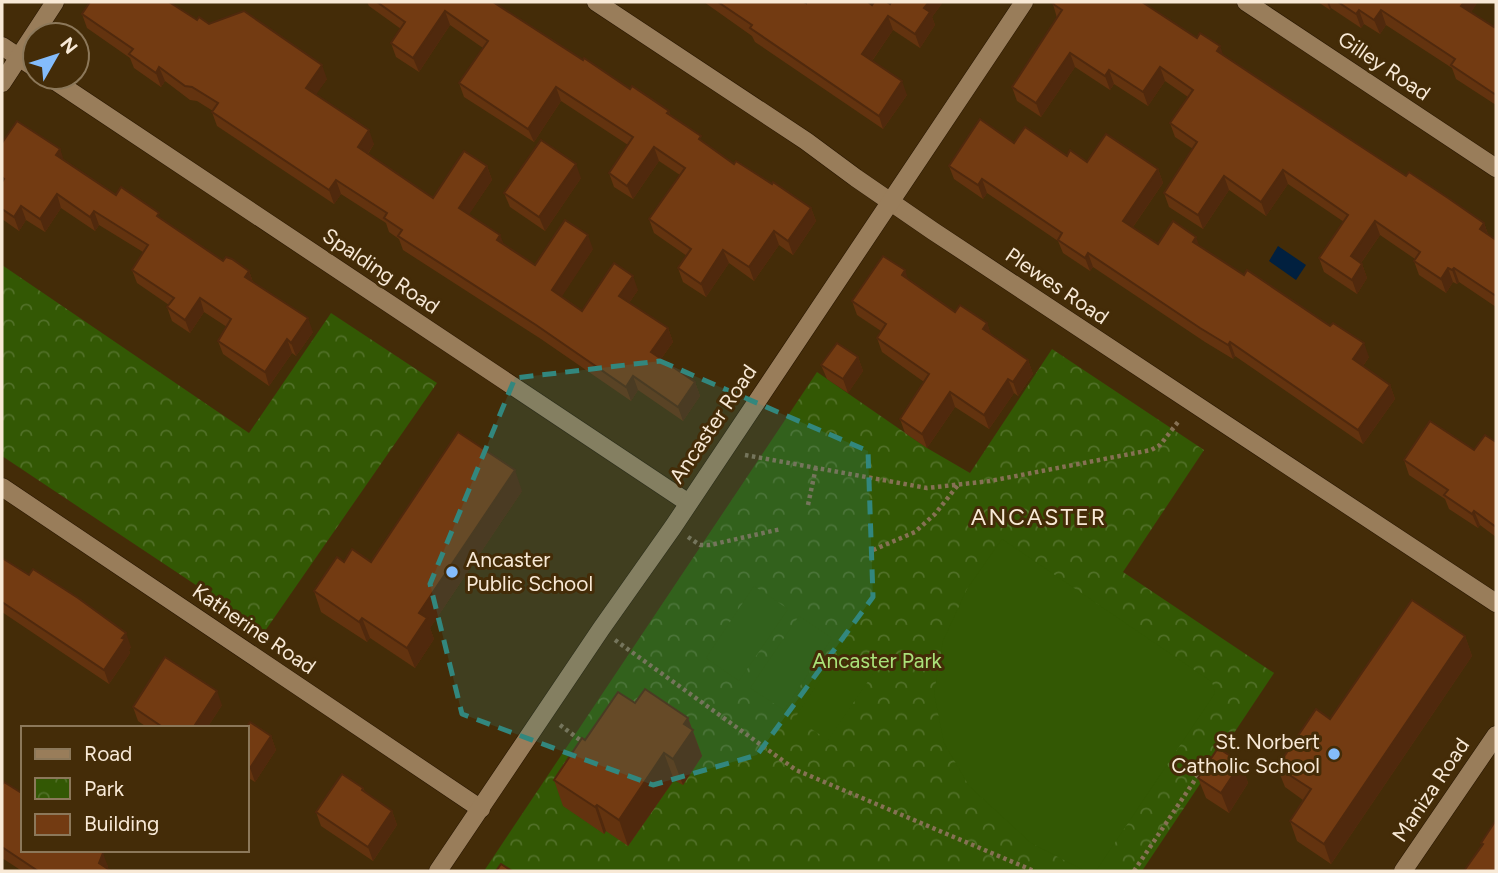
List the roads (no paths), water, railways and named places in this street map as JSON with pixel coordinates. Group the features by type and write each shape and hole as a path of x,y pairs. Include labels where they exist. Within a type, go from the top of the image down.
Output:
{"street":[{"path":"2,83 55,2"},
{"name":"Plewes Road","path":"596,2 806,141 856,178 1061,316 1496,603"},
{"name":"Ancaster Road","path":"438,871 673,527 687,502 1024,2"},
{"name":"Gilley Road","path":"1246,2 1496,169"},
{"path":"2,46 19,57"},
{"name":"Spalding Road","path":"70,91 687,502"},
{"name":"Katherine Road","path":"2,487 481,809"},
{"name":"Maniza Road","path":"1403,871 1496,735"}],"water":[{"path":"1278,246 1306,265 1296,280 1269,261"}],"place":[{"name":"Ancaster Public School","path":"452,572"},
{"name":"St. Norbert Catholic School","path":"1334,754"}],"district":[{"name":"ANCASTER","path":"1039,517"}],"park label":[{"name":"Ancaster Park","path":"877,661"}]}
